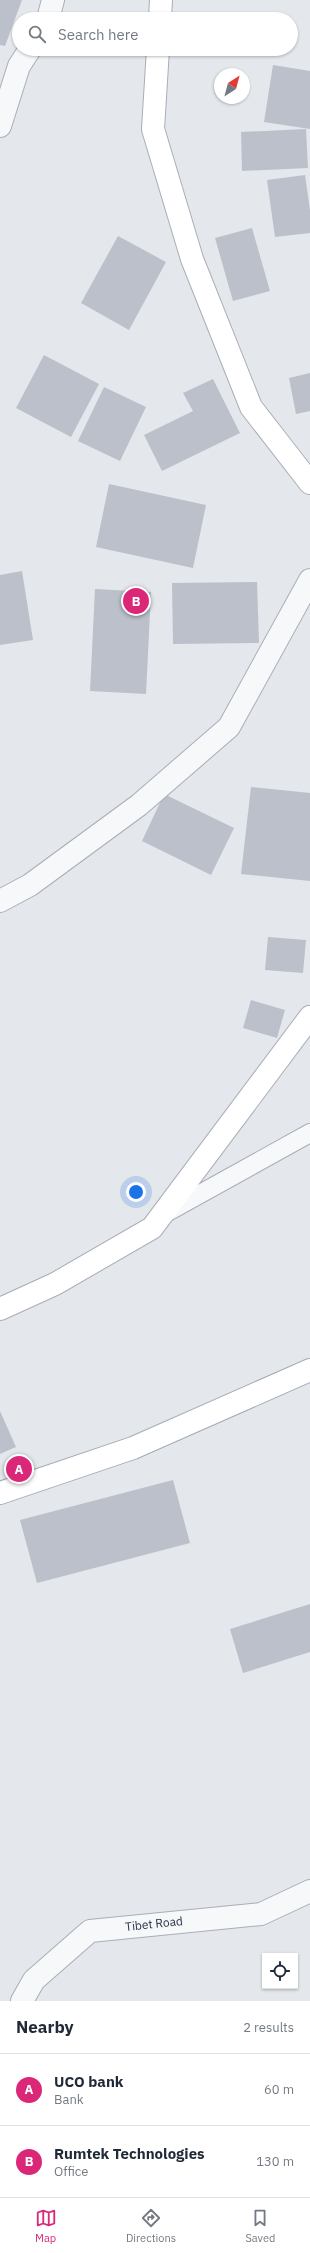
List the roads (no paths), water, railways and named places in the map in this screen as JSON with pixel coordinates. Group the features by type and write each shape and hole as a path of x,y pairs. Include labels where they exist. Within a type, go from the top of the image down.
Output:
{"main road":[{"path":"161,12 162,0"},
{"path":"158,56 153,129 192,259 251,407 310,484"},
{"path":"0,1309 55,1284 152,1228 310,1017"},
{"path":"0,1493 133,1448 310,1370"}],"street":[{"path":"50,12 53,0"},
{"path":"0,126 19,66 25,56"},
{"path":"0,901 30,885 139,805 229,727 310,580"},
{"name":"Tibet Road","path":"22,2001 34,1980 90,1931 261,1914 310,1891"}],"lane":[{"path":"163,1214 310,1133"}],"place":[{"name":"Rumtek Technologies","path":"136,601"},
{"name":"UCO bank","path":"19,1469"}]}
